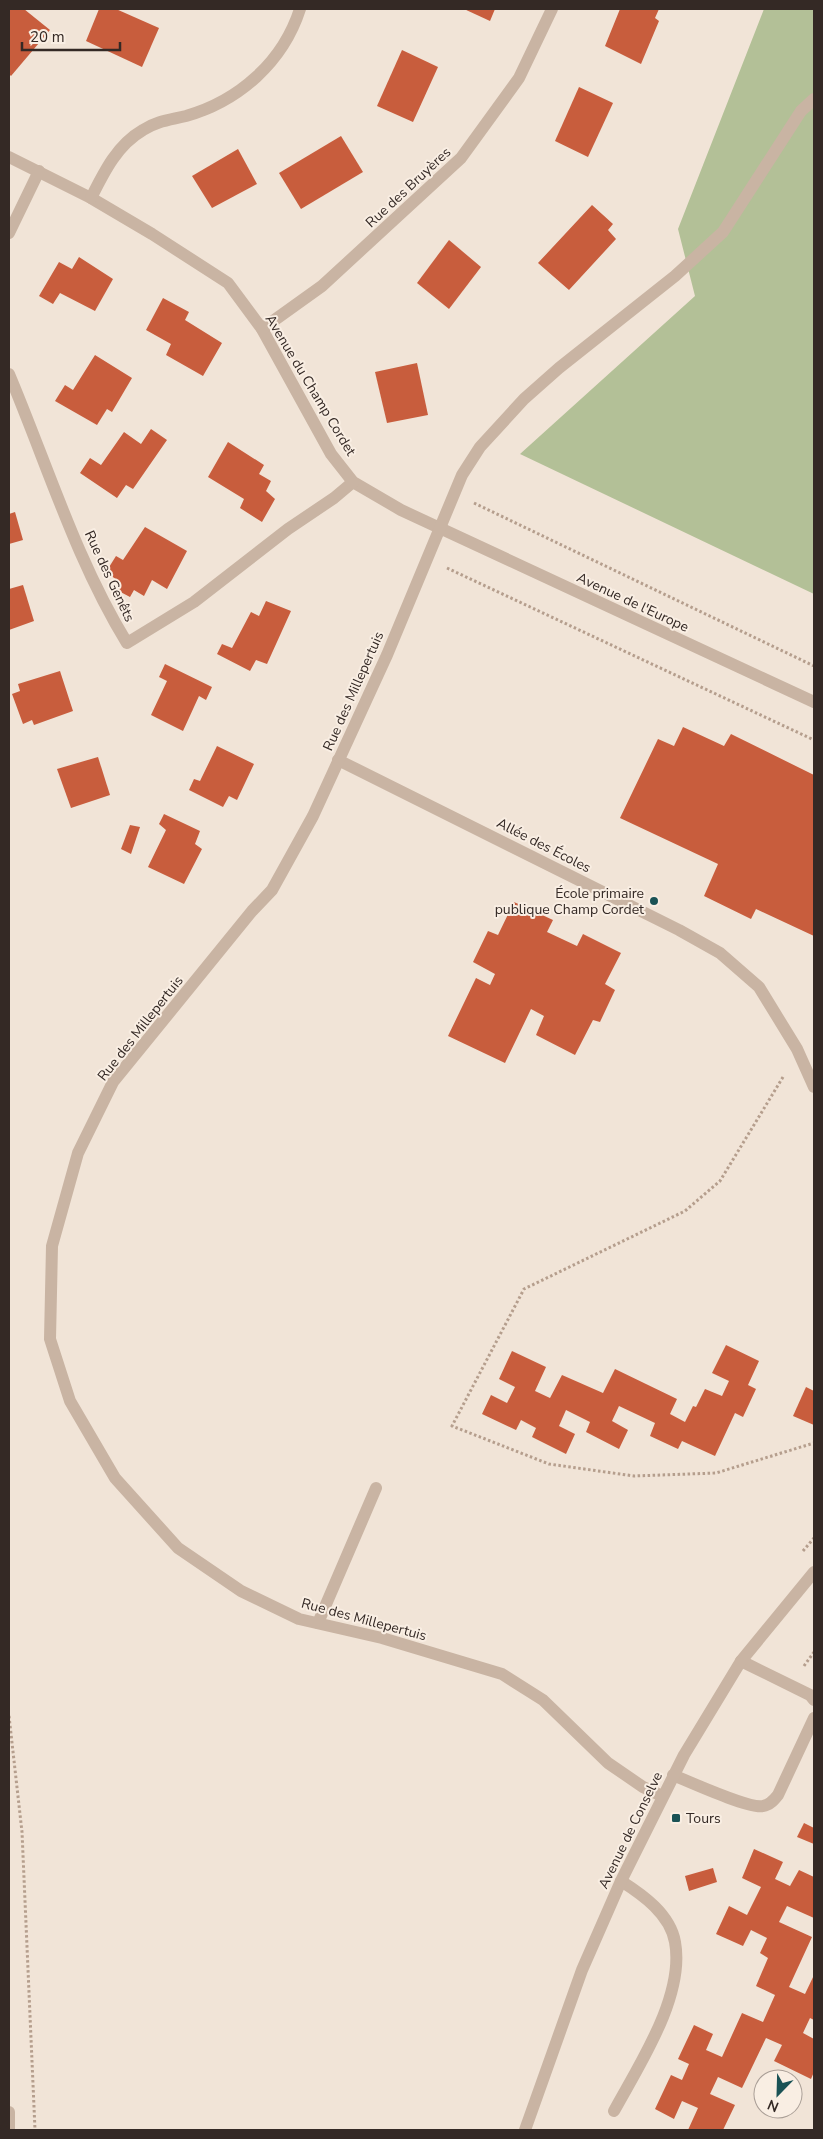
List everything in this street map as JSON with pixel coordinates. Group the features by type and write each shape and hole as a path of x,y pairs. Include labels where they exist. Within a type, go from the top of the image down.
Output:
{"street":[{"path":"90,198 112,159 125,144 142,130 162,120 186,116 237,94 262,72 284,46 300,9"},
{"name":"Rue des Bruyères","path":"262,329 322,286 461,158 519,78 552,9"},
{"name":"Rue des Millepertuis","path":"662,1796 643,1787 608,1763 543,1700 502,1674 382,1638 299,1619 241,1591 178,1548 115,1478 70,1401 50,1339 52,1246 78,1153 113,1082 252,911 272,890 313,816 387,655 462,475 480,447 524,400 559,368 675,276 723,232 801,111 814,99"},
{"name":"Avenue du Champ Cordet","path":"9,157 90,198 152,234 228,283 262,329 331,454 353,482 401,510 440,527"},
{"path":"9,233 39,171"},
{"name":"Rue des Genêts","path":"9,374 88,570 109,613 127,643 194,602 288,529 334,498 353,482"},
{"name":"Avenue de l'Europe","path":"440,527 558,584 814,702"},
{"name":"Allée des Écoles","path":"338,760 679,930 720,953 759,987 797,1049 814,1087"},
{"path":"318,1623 376,1488"},
{"name":"Avenue de Conselve","path":"525,2130 582,1970 621,1881 662,1796 741,1661 814,1572"},
{"path":"741,1661 810,1695 814,1700"},
{"path":"673,1775 738,1801 761,1807 770,1803 778,1795 814,1718"},
{"path":"614,2111 658,2031 669,1999 675,1967 675,1942 668,1923 639,1892 621,1881"},
{"path":"9,2112 10,2130"}],"path":[{"path":"454,494 814,666"},
{"path":"426,558 814,740"},
{"path":"797,1049 785,1074 720,1180 685,1211 524,1289 452,1426 548,1464 634,1476 716,1473 814,1444"},
{"path":"802,1552 814,1538"},
{"path":"9,1716 22,1832 36,2130"}],"green space":[{"path":"764,9 814,9 814,594 520,454 695,296 678,229"}],"building":[{"path":"9,9 24,9 50,30 11,76 9,74"},
{"path":"99,9 116,9 159,28 142,67 86,41"},
{"path":"464,9 495,9 490,21"},
{"path":"620,9 659,9 655,18 659,21 641,64 605,46"},
{"path":"402,50 438,67 413,122 377,106"},
{"path":"579,87 613,103 588,157 555,141"},
{"path":"341,136 363,172 301,209 279,173"},
{"path":"238,149 257,184 212,208 192,176"},
{"path":"592,205 613,224 608,230 616,239 569,290 538,263"},
{"path":"449,240 481,267 449,309 417,283"},
{"path":"79,257 113,279 95,311 60,293 53,304 39,296 59,262 72,269"},
{"path":"163,298 189,312 185,320 222,343 203,376 166,355 171,344 146,330"},
{"path":"95,355 132,378 112,412 107,409 97,425 55,401 65,385 73,390"},
{"path":"417,363 428,415 387,423 375,372"},
{"path":"151,429 167,440 133,489 126,485 117,498 80,473 90,458 101,465 124,432 141,444"},
{"path":"228,442 264,465 259,474 271,481 266,491 275,499 262,522 240,508 244,499 208,477"},
{"path":"15,512 23,540 9,544 9,514"},
{"path":"145,527 187,551 167,589 152,580 144,596 134,590 130,597 113,588 117,580 106,572 116,556 123,560"},
{"path":"23,585 34,621 9,630 9,589"},
{"path":"266,601 291,611 267,664 256,660 250,671 217,654 222,644 232,648 251,612 259,616"},
{"path":"165,664 212,687 206,700 199,696 183,731 151,715 167,681 159,677"},
{"path":"60,671 73,711 34,725 32,720 23,724 12,694 20,691 18,684"},
{"path":"683,727 724,746 731,734 814,775 814,936 756,909 751,919 704,896 718,864 620,818 658,739 674,746"},
{"path":"217,746 254,764 237,800 229,796 223,807 189,790 194,779 200,781"},
{"path":"98,757 110,795 71,808 57,769"},
{"path":"164,814 200,831 195,844 202,849 184,884 148,867 166,830 159,824"},
{"path":"130,825 140,827 131,854 121,849"},
{"path":"514,902 553,920 547,932 577,946 583,934 621,953 605,984 615,990 600,1022 593,1020 575,1055 536,1035 544,1016 531,1009 505,1063 448,1036 476,978 490,985 495,974 473,962 488,931 498,935"},
{"path":"726,1345 759,1361 748,1385 756,1389 743,1417 735,1413 715,1456 682,1441 678,1449 650,1436 655,1423 619,1406 612,1421 628,1430 619,1449 586,1432 590,1422 566,1410 559,1426 575,1434 566,1454 532,1437 536,1428 521,1420 516,1430 482,1414 491,1395 507,1403 515,1387 499,1379 512,1351 546,1367 535,1391 550,1398 562,1375 603,1393 615,1369 677,1399 670,1414 685,1422 693,1406 696,1407 705,1389 722,1396 729,1381 712,1373"},
{"path":"806,1387 814,1391 814,1425 793,1416"},
{"path":"804,1823 814,1828 814,1844 797,1837"},
{"path":"754,1849 783,1862 775,1879 790,1886 799,1870 814,1877 814,1918 787,1906 779,1922 812,1937 789,1987 805,1994 814,1975 814,2020 810,2018 803,2033 814,2039 814,2072 811,2079 803,2075 803,2069 790,2069 774,2061 782,2045 766,2038 742,2088 718,2077 710,2094 735,2105 723,2130 688,2130 698,2108 682,2101 674,2119 655,2109 671,2075 682,2080 689,2064 678,2059 694,2025 713,2034 706,2050 722,2057 742,2013 763,2022 775,1995 756,1986 768,1958 760,1953 767,1938 751,1930 743,1946 716,1934 729,1906 747,1915 761,1887 742,1878"},
{"path":"713,1868 717,1882 689,1891 685,1876"}],"place":[{"name":"École primaire publique Champ Cordet","path":"654,901"},
{"name":"Tours","path":"676,1818"}]}
